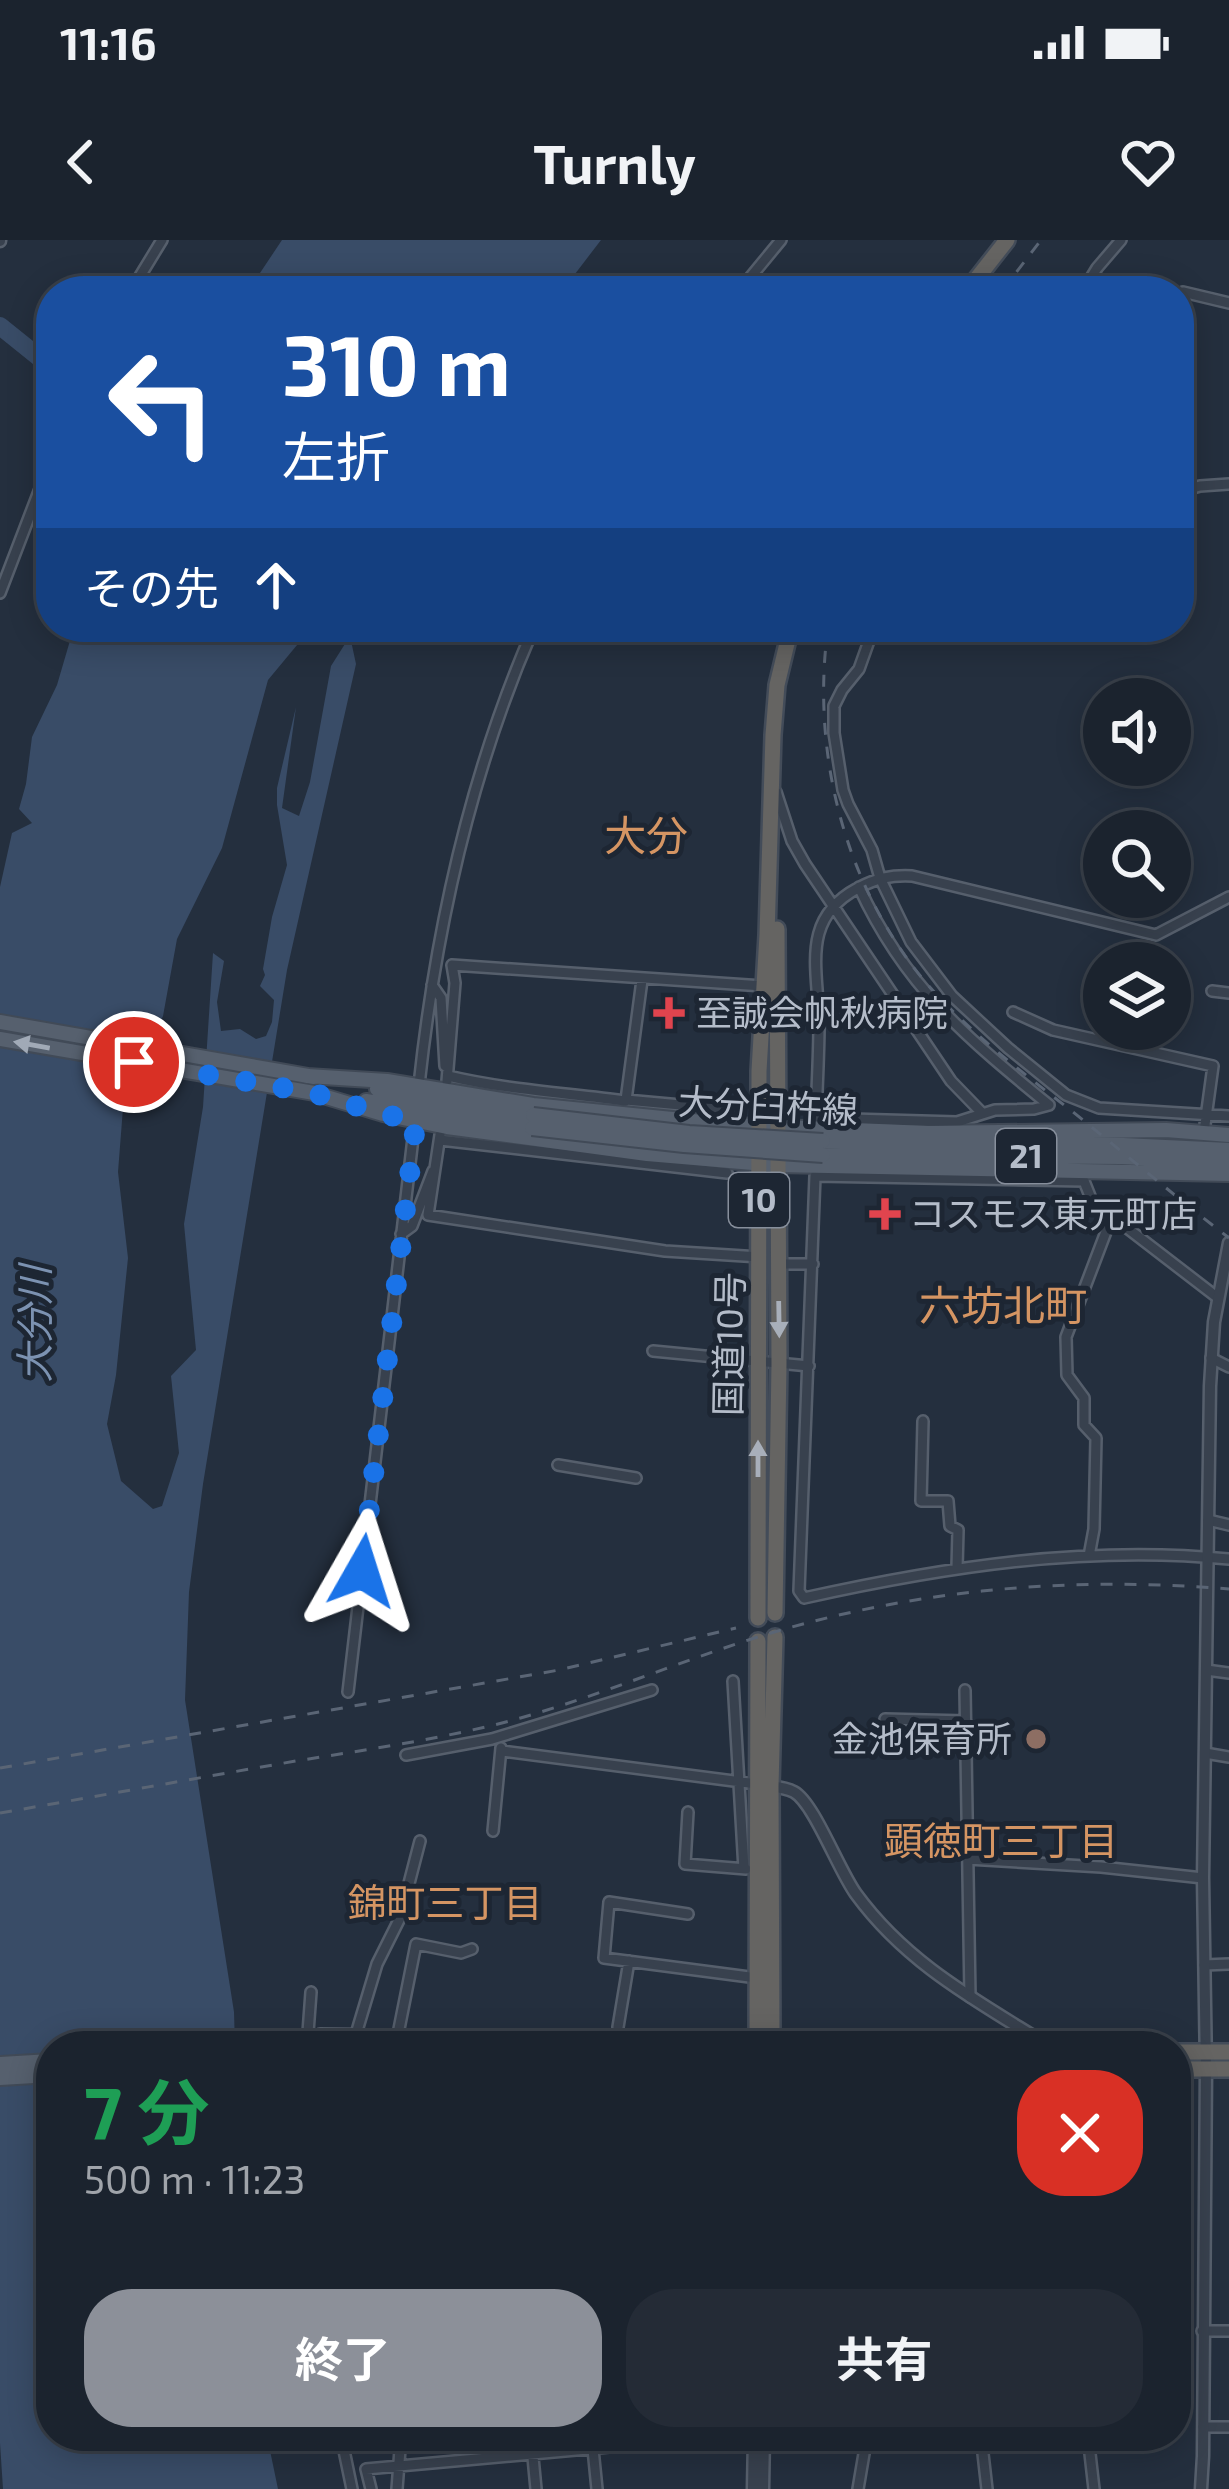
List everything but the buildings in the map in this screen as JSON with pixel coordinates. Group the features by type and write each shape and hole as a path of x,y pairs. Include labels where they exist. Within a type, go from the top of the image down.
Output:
{"highway":[{"path":"979,276 1007,240"},
{"name":"国道10号","path":"772,782 763,986 768,1126 777,1165 779,1364 766,1616 759,1163 768,1126 776,891 772,736 787,642"},
{"path":"766,1639 764,1785 772,2031"},
{"path":"757,2031 751,1869 764,1785"},
{"path":"1191,2064 1229,2052"},
{"path":"1191,2056 1229,2069"}],"main road":[{"name":"大分臼杵線","path":"0,1022 532,1121 823,1148 1229,1163"},
{"path":"0,1040 313,1093 412,1102 533,1105 768,1126 1229,1135"},
{"path":"412,1102 531,1139 645,1160 1028,1175 1229,1174"},
{"name":"大分臼杵線","path":"823,1148 1123,1144 1229,1150"},
{"path":"0,2064 36,2062"},
{"path":"0,2078 36,2076"}],"street":[{"path":"139,276 162,240"},
{"path":"751,276 781,240"},
{"path":"1092,276 1120,240"},
{"path":"1194,294 1227,302 1229,290"},
{"path":"1194,488 1229,484"},
{"path":"0,593 36,499"},
{"path":"348,1692 412,1102 453,870 479,772 527,642"},
{"path":"869,642 859,669 838,697 833,717 843,790 911,942 952,996 1066,1095 1099,1108 1229,1116"},
{"path":"772,782 792,841 951,1081 982,1113"},
{"path":"860,887 887,941 928,998 1049,1105 982,1113 957,1122 816,1118 816,943 832,904 860,887 880,878 912,877 1156,935 1229,897"},
{"path":"432,985 441,998 447,1081 455,983 452,965 763,986"},
{"path":"636,1116 626,1100 642,980"},
{"path":"1212,991 1229,993"},
{"path":"1013,1012 1054,1030 1214,1066 1204,1132"},
{"path":"448,1076 570,1096 725,1109"},
{"path":"727,1173 440,1138 428,1215 665,1251 760,1257"},
{"path":"401,1234 412,1226 428,1177 437,1165"},
{"path":"1217,1298 1092,1201 1084,1180 1028,1175 815,1176 799,1591 804,1598 909,1575 1089,1556 1229,1559"},
{"path":"1089,1556 1096,1438 1084,1425 1084,1398 1066,1375 1066,1337 1112,1216"},
{"path":"1201,2489 1211,1358 1229,1243"},
{"path":"778,1264 813,1264"},
{"path":"653,1351 809,1366"},
{"path":"1211,1358 1229,1367"},
{"path":"923,1420 921,1501 949,1501 950,1526 958,1530 957,1568"},
{"path":"558,1465 636,1478"},
{"path":"1208,1520 1229,1525"},
{"path":"1206,1670 1229,1673"},
{"path":"688,1812 685,1864 751,1869 738,1781 733,1682"},
{"path":"406,1755 498,1738 652,1690"},
{"path":"965,1690 970,1997"},
{"path":"885,1719 966,1721"},
{"path":"493,1831 502,1751 498,1738"},
{"path":"502,1751 792,1790 806,1802 856,1894 916,1958 938,1978 1025,2031"},
{"path":"1205,1754 1229,1757"},
{"path":"357,2031 376,1964 400,1918 420,1840"},
{"path":"968,1859 1203,1878"},
{"path":"688,1914 609,1903 604,1958 757,1978"},
{"path":"399,2031 416,1944 460,1953 472,1948"},
{"path":"618,2031 629,1961"},
{"path":"1204,1965 1229,1964"},
{"path":"308,2031 310,1992"},
{"path":"1202,2331 1229,2331"},
{"path":"1204,2427 1229,2427"},
{"path":"344,2451 352,2489"},
{"path":"397,2489 400,2451"},
{"path":"532,2451 536,2489"},
{"path":"371,2489 366,2469 572,2451"},
{"path":"592,2451 597,2489"},
{"path":"754,2451 754,2489"},
{"path":"763,2489 764,2451"},
{"path":"858,2489 864,2451"},
{"path":"983,2451 987,2489"},
{"path":"1090,2451 1094,2489"}],"water":[{"path":"282,240 601,240 573,276 258,276"},
{"name":"大分川","path":"70,642 300,642 268,680 222,848 177,939 163,1016 123,1108 118,1172 128,1258 107,1424 121,1481 153,1509 162,1506 179,1453 171,1376 196,1350 184,1224 203,1107 213,953 224,961 217,1002 221,1031 240,1029 256,1039 266,1036 274,1000 260,986 287,865 277,788 296,707 282,808 299,816 310,782 331,666 346,642 351,642 356,664 287,970 189,1592 185,1700 235,2031 36,2031 36,2451 270,2451 278,2489 3,2489 0,887 12,833 32,823 19,809 32,737 57,685"}],"waterway":[{"path":"0,326 36,355"}],"railway":[{"path":"1013,276 1041,240"},
{"path":"827,642 824,716 837,804 849,846 886,927 911,964 966,1024 1229,1238"},
{"path":"0,1813 502,1723 761,1636 876,1607 1051,1586 1229,1589"},
{"path":"0,1768 559,1670 736,1628"}],"place":[{"name":"至誠会帆秋病院","path":"669,1013"},
{"name":"コスモス東元町店","path":"885,1214"},
{"name":"金池保育所","path":"1036,1739"}],"district":[{"name":"大分","path":"646,836"},
{"name":"六坊北町","path":"1003,1306"},
{"name":"顕徳町三丁目","path":"1001,1841"},
{"name":"錦町三丁目","path":"445,1903"}],"route":[{"path":"134,1062 313,1093 416,1121 362,1571"}]}
